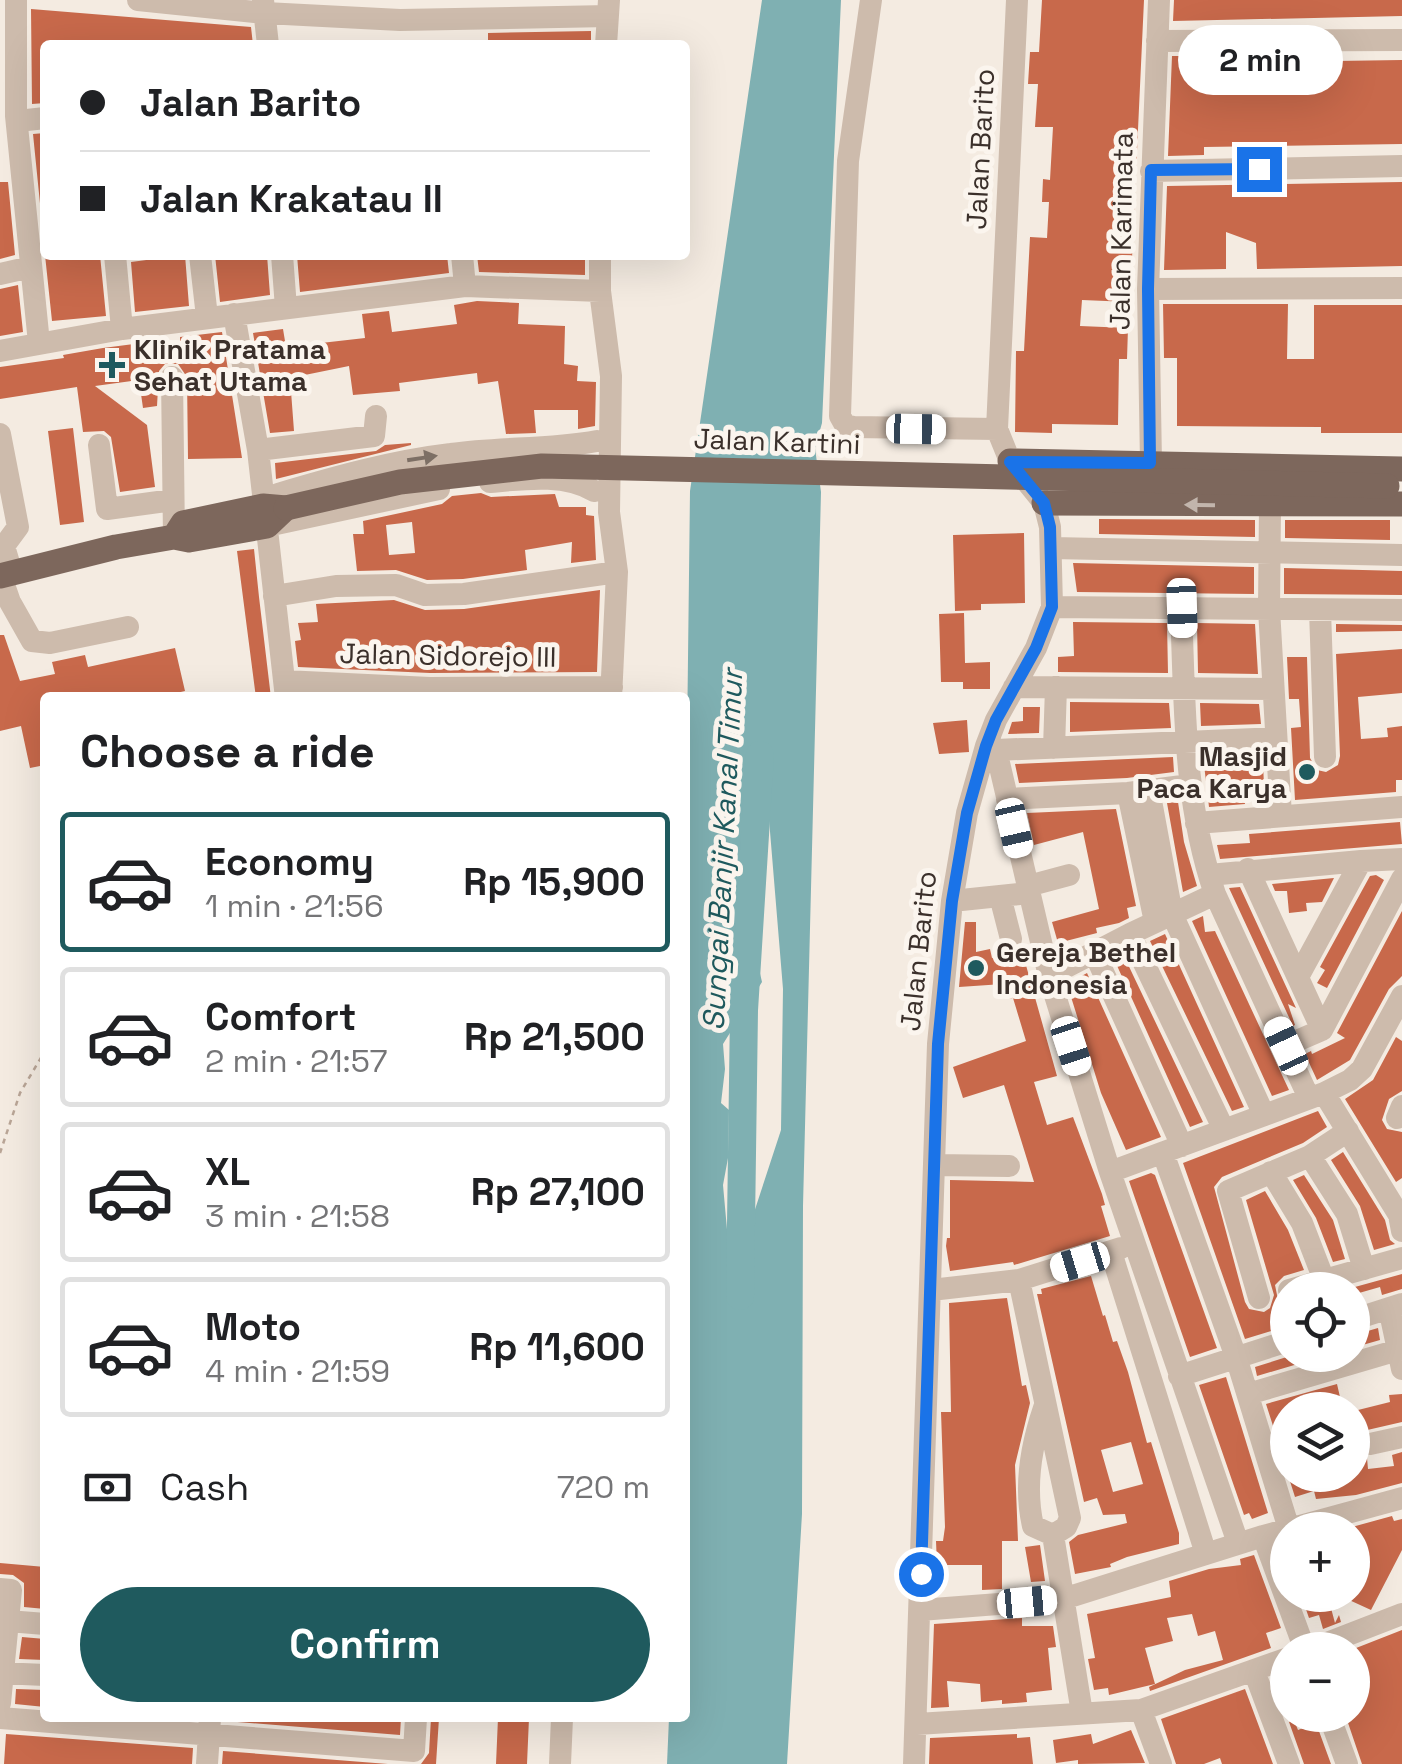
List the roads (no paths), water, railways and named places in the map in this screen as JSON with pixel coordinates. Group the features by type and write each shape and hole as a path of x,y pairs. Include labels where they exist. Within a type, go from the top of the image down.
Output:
{"main road":[{"path":"1010,462 1150,463 1398,486"},
{"name":"Jalan Kartini","path":"4,575 174,536 183,522 272,513 400,482 542,466 1398,486"},
{"path":"1044,503 1270,506 1398,486"}],"street":[{"path":"16,0 8,86 18,121 39,343"},
{"path":"138,0 399,10 608,8 606,40"},
{"path":"870,0 848,161 840,416 853,427 997,429"},
{"name":"Jalan Barito","path":"914,1764 938,1044 952,901 967,813 991,748 996,720 1036,648 1052,607 1052,548 1044,503 1010,462 997,429 1017,0"},
{"name":"Jalan Karimata","path":"1150,463 1148,289 1159,0"},
{"path":"264,6 267,40"},
{"path":"1157,41 1402,40"},
{"path":"18,121 40,119"},
{"path":"1151,170 1402,166"},
{"path":"115,260 122,328"},
{"path":"201,260 207,317"},
{"path":"282,260 286,308"},
{"path":"462,260 465,286"},
{"path":"594,491 611,376 600,260"},
{"path":"0,274 31,268"},
{"path":"0,351 122,328 465,286 600,291"},
{"path":"1148,289 1402,288"},
{"path":"234,314 272,513 274,596 285,689"},
{"path":"172,376 174,536"},
{"path":"258,450 374,436 376,416"},
{"path":"0,434 18,528 4,546 4,575 10,602 32,640 50,643 128,627"},
{"path":"604,434 617,572 604,692"},
{"path":"272,513 278,494 409,460 604,434"},
{"path":"98,445 116,548"},
{"path":"272,513 495,481 559,479 594,491 609,512"},
{"path":"107,510 173,500"},
{"path":"1270,506 1270,609 1281,816"},
{"path":"1052,548 1402,555"},
{"path":"274,596 336,586 396,584 426,595 464,594 617,572"},
{"path":"1052,607 1402,610"},
{"path":"1182,608 1185,742 1196,823 1212,885 1286,1046 1317,1096 1348,1132 1401,1220"},
{"path":"1320,610 1325,757"},
{"path":"1014,686 1273,689"},
{"path":"1054,748 1056,688"},
{"name":"Jalan Sidorejo III","path":"285,689 604,692"},
{"path":"1238,1543 1110,1172 1049,976 1008,799 991,748 1276,738"},
{"path":"1008,799 1190,785"},
{"path":"1138,791 1164,918 1264,1115"},
{"path":"1196,823 1402,807"},
{"path":"1049,976 1164,918 1212,885 1248,869 1402,859"},
{"path":"1298,977 1361,861"},
{"path":"1248,869 1322,1030"},
{"path":"952,901 1000,896 1070,875"},
{"path":"1286,1046 1322,1030 1402,880"},
{"path":"1000,896 1011,939"},
{"path":"1130,934 1224,1130"},
{"path":"1094,952 1172,1149 1284,1512"},
{"path":"1110,1172 1317,1096 1350,1080 1362,1068 1402,996"},
{"path":"1259,1298 1228,1194 1232,1188 1310,1156 1348,1132"},
{"path":"1310,1156 1347,1214 1364,1269"},
{"path":"935,1165 1009,1166"},
{"path":"1271,1172 1302,1223 1321,1272"},
{"path":"931,1290 1019,1280 1134,1243"},
{"path":"1111,1252 1206,1554"},
{"path":"1353,1272 1402,1258"},
{"path":"1019,1280 1069,1523 1053,1536"},
{"path":"1220,1312 1270,1295"},
{"path":"1248,1394 1400,1360 1395,1306 1370,1314"},
{"path":"1179,1376 1270,1347"},
{"path":"1045,1405 1036,1430 1030,1474 1032,1526 1053,1536"},
{"path":"1370,1444 1402,1438"},
{"path":"1030,1474 1058,1471"},
{"path":"1349,1512 1402,1498"},
{"path":"920,1610 1063,1598 1270,1534"},
{"path":"1053,1536 1082,1714"},
{"path":"1263,1536 1300,1632"},
{"path":"0,1589 11,1590 4,1621 0,1703"},
{"path":"1354,1632 1402,1614"},
{"path":"4,1621 40,1624"},
{"path":"917,1724 1141,1710 1270,1665"},
{"path":"1254,1671 1288,1764"},
{"path":"1,1673 40,1676"},
{"path":"1141,1710 1160,1764"},
{"path":"0,1718 40,1720"},
{"path":"93,1722 209,1727 414,1751 416,1722"},
{"path":"560,1764 562,1722"},
{"path":"206,1764 209,1727"},
{"path":"1335,1732 1347,1764"}],"water":[{"path":"762,0 841,0 822,423 815,448 821,492 803,1206 802,1514 787,1764 667,1764 669,1722 690,1722 690,491","holes":["766,783 783,989 781,1130 743,1246 739,1290 732,1285 723,1185 729,1110 721,1103 723,1044 762,982 745,893 759,865 760,838 752,799"]}],"waterway":[{"name":"Sungai Banjir Kanal Timur","path":"740,1296 744,1010 760,755"}],"place":[{"name":"Klinik Pratama Sehat Utama","path":"112,365"},
{"name":"Masjid Paca Karya","path":"1307,772"},
{"name":"Gereja Bethel Indonesia","path":"976,968"}]}
